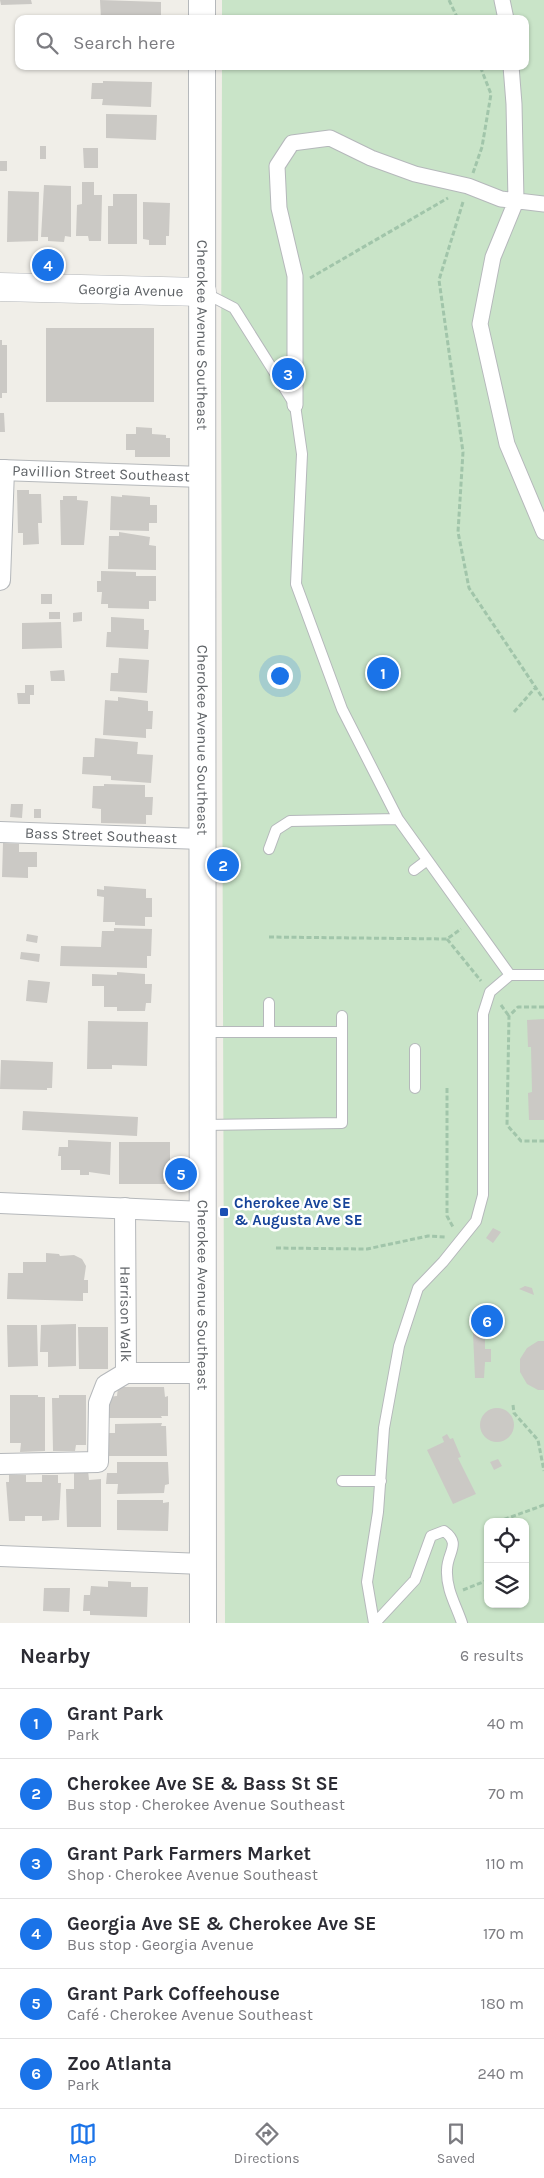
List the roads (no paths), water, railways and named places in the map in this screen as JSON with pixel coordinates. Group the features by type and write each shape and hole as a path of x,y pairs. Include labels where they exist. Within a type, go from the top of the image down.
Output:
{"main road":[{"name":"Georgia Avenue","path":"0,287 202,292"}],"street":[{"path":"202,0 202,15"},
{"path":"502,0 505,15"},
{"name":"Cherokee Avenue Southeast","path":"202,70 203,1623"},
{"path":"511,70 516,201 493,257 480,324 507,444 544,532"},
{"path":"295,405 295,276 279,208 278,166 292,142 330,138 380,162 415,174 468,186 501,199 544,204"},
{"path":"0,580 2,470"},
{"name":"Pavillion Street Southeast","path":"2,470 202,477"},
{"name":"Bass Street Southeast","path":"0,832 202,839"},
{"path":"0,1203 203,1212"},
{"name":"Harrison Walk","path":"125,1208 126,1373 203,1373"},
{"path":"0,1464 98,1462 99,1403 106,1385 126,1373"},
{"path":"0,1556 203,1564"}],"lane":[{"path":"202,292 234,308 295,405 302,454 296,584 342,709 398,819 426,861 510,975"},
{"path":"269,849 276,830 290,821 398,819"},
{"path":"414,870 426,861"},
{"path":"375,1623 368,1582 381,1481 384,1428 399,1346 418,1288 454,1249 476,1221 483,1195 483,1014 490,992 510,975 539,975 544,967"},
{"path":"269,1003 269,1032"},
{"path":"203,1125 342,1123 342,1016"},
{"path":"203,1032 342,1032"},
{"path":"414,1049 414,1088"},
{"path":"342,1481 381,1481"},
{"path":"375,1623 415,1580 431,1536 444,1531 451,1536 454,1544 446,1567 447,1587 462,1623"}],"place":[{"name":"Georgia Ave SE & Cherokee Ave SE","path":"48,265"},
{"name":"Grant Park Farmers Market","path":"288,374"},
{"name":"Grant Park","path":"383,673"},
{"name":"Cherokee Ave SE & Bass St SE","path":"223,865"},
{"name":"Grant Park Coffeehouse","path":"181,1174"},
{"name":"Cherokee Ave SE & Augusta Ave SE","path":"224,1212"},
{"name":"Zoo Atlanta","path":"487,1321"}]}
